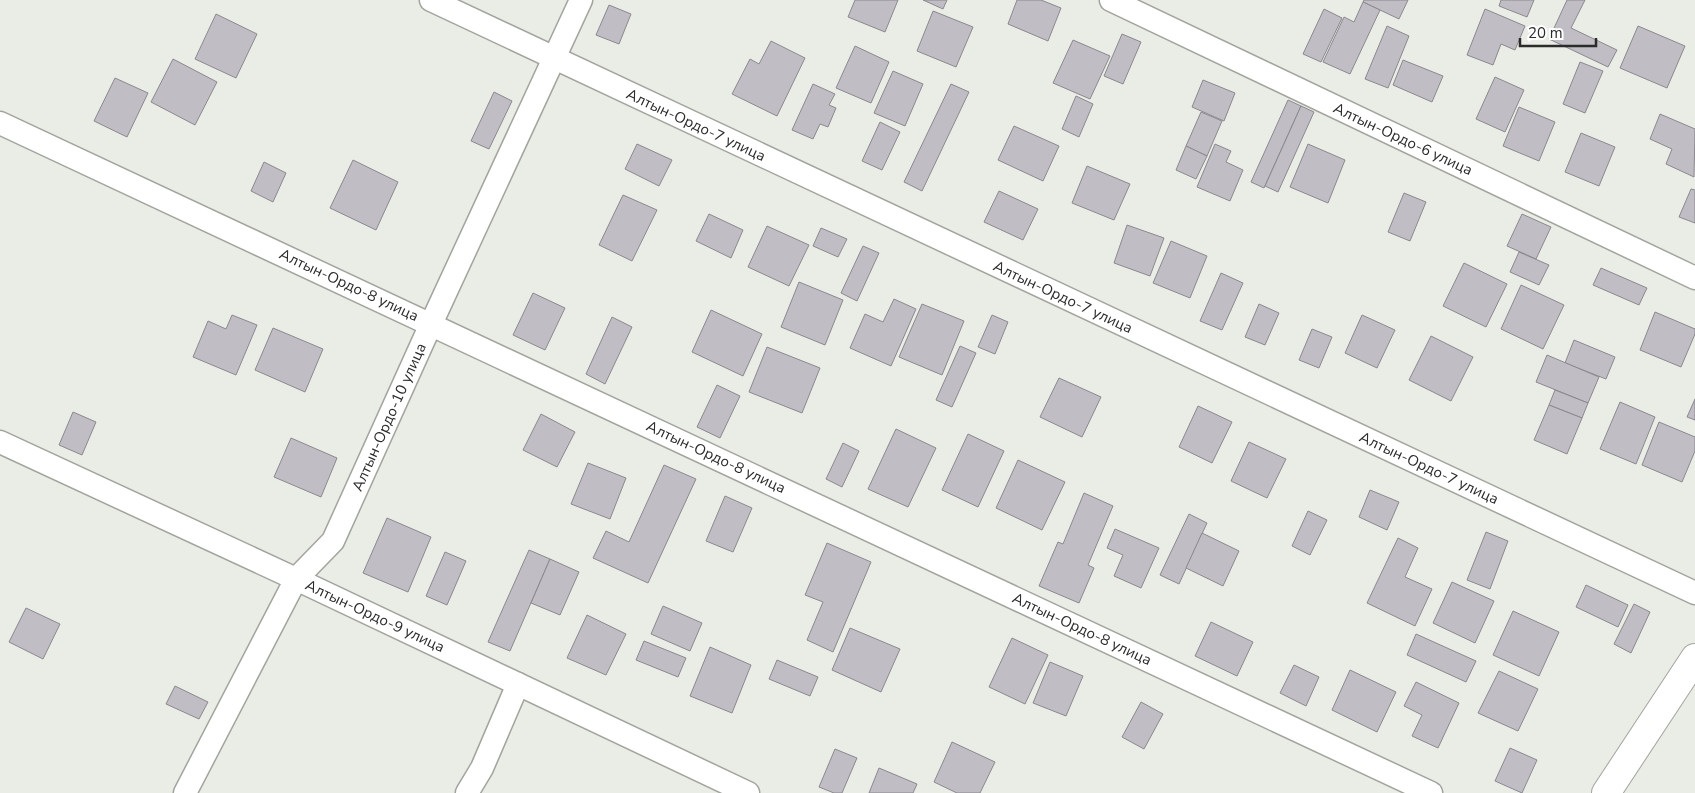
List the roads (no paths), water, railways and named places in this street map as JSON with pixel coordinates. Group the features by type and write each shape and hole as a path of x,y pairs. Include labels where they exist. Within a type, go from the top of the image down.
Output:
{"street":[{"name":"Алтын-Ордо-7 улица","path":"430,0 1695,593"},
{"name":"Алтын-Ордо-10 улица","path":"185,793 296,579 333,541 581,0"},
{"name":"Алтын-Ордо-6 улица","path":"1111,0 1695,278"},
{"name":"Алтын-Ордо-8 улица","path":"0,123 1431,793"},
{"name":"Алтын-Ордо-9 улица","path":"0,442 518,684 720,787 748,793"},
{"path":"1606,793 1695,658"},
{"path":"467,793 482,768 518,684"}]}
